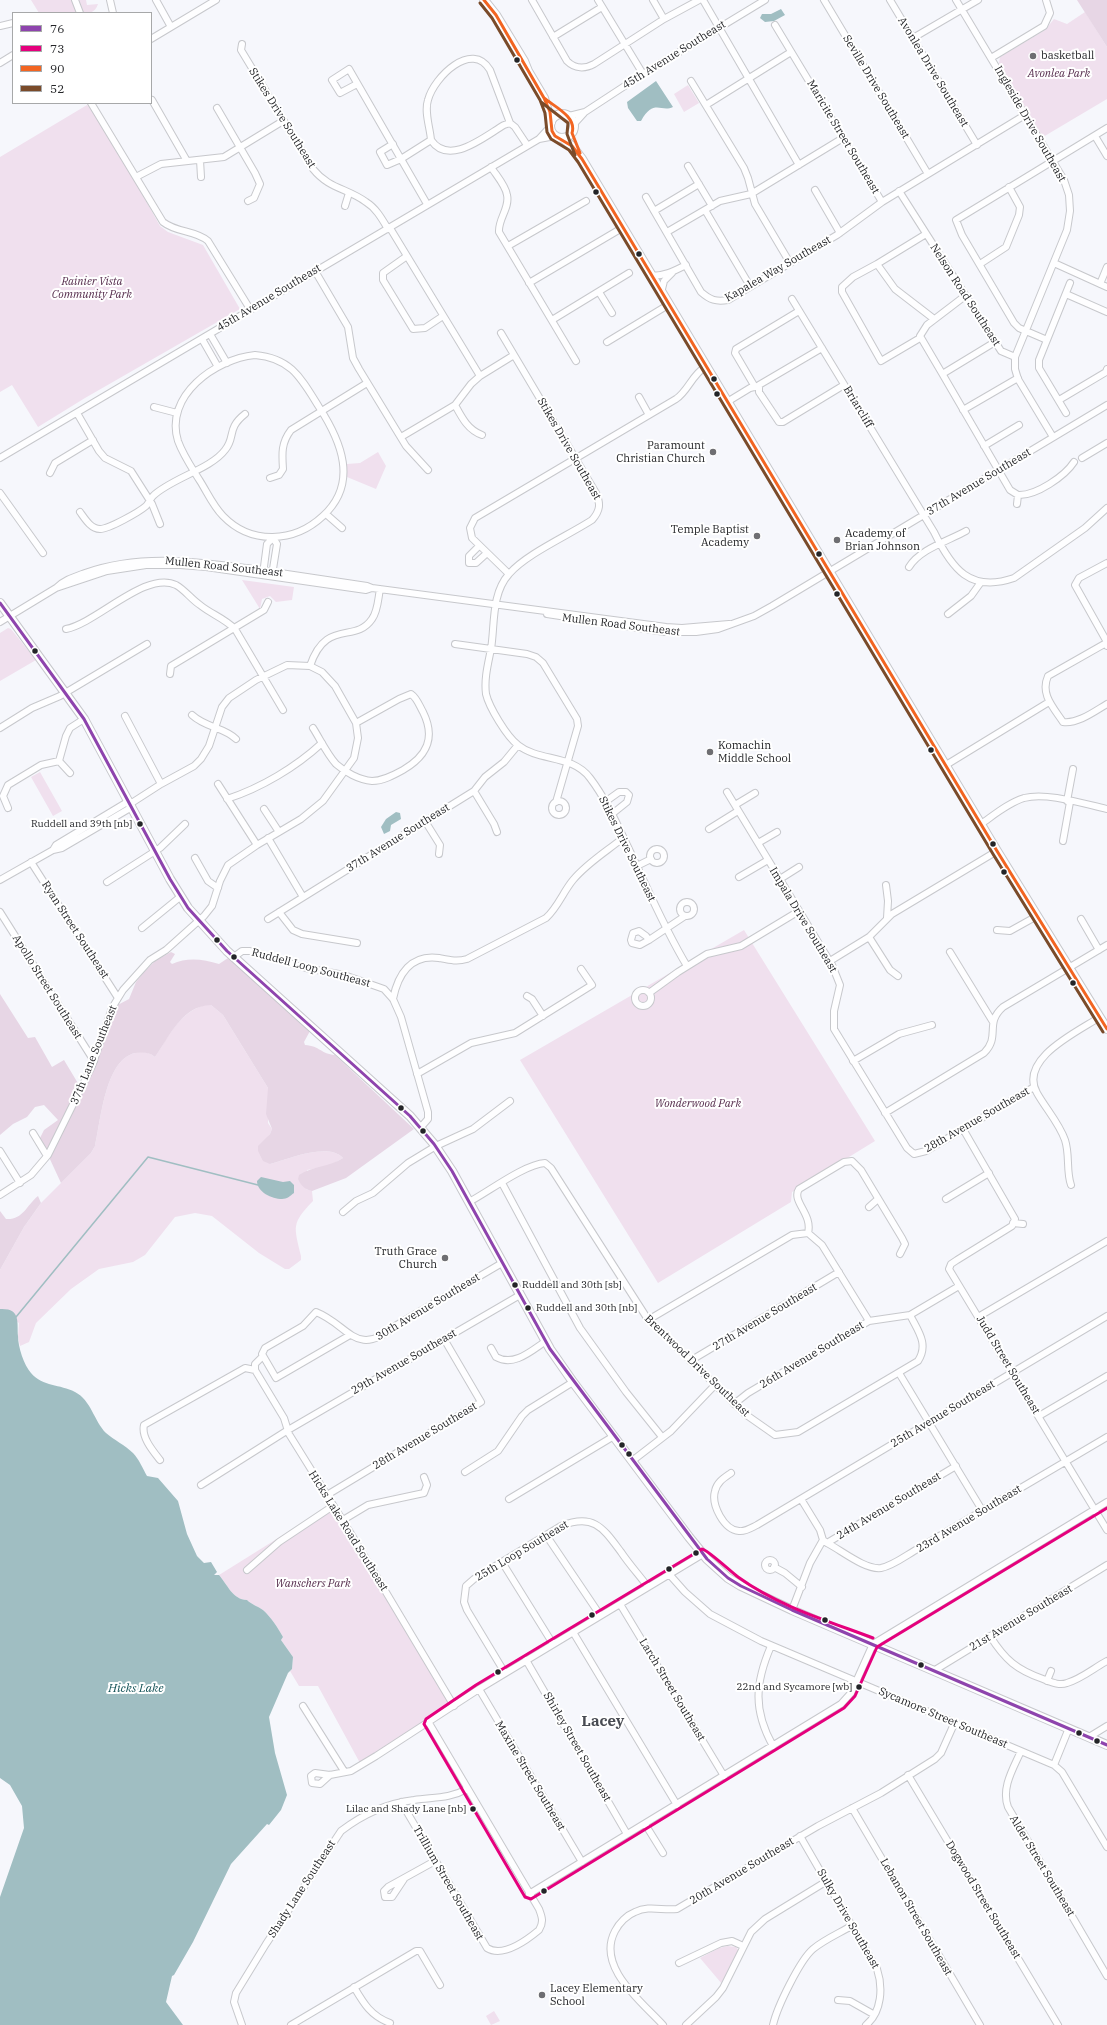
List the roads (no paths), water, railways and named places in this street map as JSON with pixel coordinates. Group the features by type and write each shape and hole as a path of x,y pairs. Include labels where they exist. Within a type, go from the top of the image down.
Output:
{"main road":[{"path":"486,3 496,14 544,98 551,124 558,137 572,146 582,159 726,402 997,851 1107,1029"},
{"path":"544,98 574,124 572,133 582,159"},
{"path":"551,124 556,116 566,116"},
{"path":"558,137 568,137 572,133"},
{"path":"0,603 66,692 84,719 180,897 199,921 234,957 421,1127 436,1146 469,1202 546,1341 573,1382 703,1554 728,1578 741,1586 792,1610 1107,1745"}],"street":[{"path":"75,0 80,12"},
{"path":"110,0 113,12"},
{"path":"156,0 171,27"},
{"path":"152,38 207,2 216,0"},
{"path":"532,0 567,61 579,67 590,66 664,19 699,0"},
{"path":"598,0 643,74"},
{"path":"653,0 664,19"},
{"path":"703,0 800,165"},
{"name":"45th Avenue Southeast","path":"574,124 585,112 643,74 765,0"},
{"name":"Seville Drive Southeast","path":"824,0 928,174"},
{"name":"Avonlea Drive Southeast","path":"890,0 977,145"},
{"name":"Ingleside Drive Southeast","path":"956,0 1066,185 1070,211 1068,230 1015,357"},
{"path":"913,38 978,0"},
{"path":"991,58 1044,26 1050,13 1046,0"},
{"path":"552,37 602,7"},
{"path":"0,26 12,23"},
{"name":"Maricite Street Southeast","path":"775,25 882,202 839,234"},
{"name":"Stikes Drive Southeast","path":"242,44 241,50 283,121 318,175 331,185 371,205 389,228 407,256 480,376"},
{"path":"706,105 791,52"},
{"path":"0,63 12,55"},
{"path":"510,123 453,152 442,149 435,145 432,140 427,101 437,81 456,64 471,58 480,59 490,70 510,123 515,127 527,145"},
{"path":"690,81 744,168 755,204 790,263"},
{"path":"357,84 427,204"},
{"path":"152,100 187,161"},
{"path":"92,104 163,222 173,229 199,235 211,245 250,309"},
{"path":"217,108 260,184 254,198 248,201"},
{"name":"45th Avenue Southeast","path":"566,116 585,112"},
{"path":"882,202 1025,115"},
{"path":"136,177 161,164 224,158 283,121"},
{"name":"45th Avenue Southeast","path":"539,139 551,124"},
{"path":"1047,340 1014,323 962,235 956,220 1107,128"},
{"path":"1095,136 1107,156"},
{"name":"45th Avenue Southeast","path":"0,458 527,145 539,139 558,137"},
{"path":"667,232 720,201 751,194 843,138"},
{"path":"392,144 381,150 380,154 387,165 401,159 432,140"},
{"path":"200,160 201,177"},
{"path":"688,166 712,206"},
{"path":"491,167 507,195 507,205 499,232 576,361"},
{"path":"654,211 699,184"},
{"path":"980,264 1006,246 1019,215 1020,207 1009,187"},
{"path":"815,190 839,234"},
{"name":"Nelson Road Southeast","path":"899,191 1001,351 1015,357"},
{"path":"345,206 349,193"},
{"path":"646,197 686,265 672,273 661,276 651,276"},
{"path":"508,246 586,201"},
{"path":"705,210 750,286"},
{"path":"529,283 622,228"},
{"name":"Kapalea Way Southeast","path":"686,265 701,292 709,300 719,302 728,300 839,234"},
{"path":"926,234 853,277 842,287 842,292 881,361 920,338 922,331 934,319 966,296"},
{"path":"407,256 387,268 383,273 383,280 413,329 425,328 443,316"},
{"path":"1054,263 1107,287"},
{"path":"877,264 895,289 934,319"},
{"path":"1100,284 1107,267"},
{"path":"315,271 348,327 353,358 367,383 400,437 416,459 428,470"},
{"path":"661,293 664,281 672,273"},
{"path":"552,320 629,274"},
{"path":"1066,413 1039,368 1039,360 1070,283"},
{"path":"599,292 612,313"},
{"path":"1066,294 1107,312"},
{"name":"Briarcliff","path":"792,299 956,568 965,576 981,582"},
{"path":"607,342 668,305"},
{"path":"799,311 736,349 735,353 779,422 783,422 844,385"},
{"name":"Stikes Drive Southeast","path":"501,333 576,459 599,500 600,506 596,516 583,526 518,565 509,574 501,587 496,605 491,650 486,677 487,696 491,708 510,738 518,745 536,755 567,762 580,768 589,776 612,814 666,928 687,966"},
{"path":"210,334 227,363"},
{"path":"920,338 1010,490 1018,496"},
{"path":"202,339 218,368"},
{"path":"943,376 944,373 995,342"},
{"path":"726,402 757,386 822,348"},
{"path":"400,437 455,405 471,384 480,376 514,355"},
{"path":"242,356 268,356 278,360 296,372 322,410 340,445 344,462 340,491 326,514 317,522 299,532 273,538 260,537 246,533 233,525 216,507 194,471 178,440 177,413 185,394 194,385 227,363 242,356"},
{"path":"1015,357 1018,378 1053,437"},
{"path":"509,574 479,546 470,532 470,524 475,518 682,395 698,372 705,367"},
{"path":"1059,400 1106,372 1107,369"},
{"path":"963,410 1018,378"},
{"path":"270,478 279,475 283,469 282,452 287,435 302,422 367,383"},
{"path":"639,398 649,415"},
{"path":"455,405 468,427 474,432 482,435"},
{"name":"37th Avenue Southeast","path":"830,572 1107,405"},
{"path":"154,407 177,413"},
{"path":"77,412 105,458 131,471 150,501 160,524"},
{"path":"80,512 90,525 99,529 108,528 146,506 154,496 225,451 230,442 233,427 236,421 245,414"},
{"path":"984,446 1019,425"},
{"path":"50,473 55,463 93,440"},
{"path":"1082,458 1107,443"},
{"path":"1018,496 1035,492 1066,473 1074,462"},
{"path":"0,493 43,553"},
{"path":"1017,504 1018,496"},
{"path":"948,614 971,596 981,582 1002,582 1014,578 1085,528 1107,508"},
{"path":"326,514 342,528"},
{"path":"909,567 914,560 940,544 966,531"},
{"path":"263,573 267,544 273,538"},
{"path":"272,574 277,544 273,538"},
{"path":"479,546 469,556 469,563 476,564 487,553"},
{"name":"Mullen Road Southeast","path":"0,622 56,588 62,582 96,569 151,560 183,560 366,590 372,588 537,611 557,612 666,627 694,628 729,624 754,616 830,572"},
{"path":"1107,563 1079,578 1075,585 1103,634 1107,644 1048,676 1045,684 1049,702 1063,722 1068,722 1085,716 1107,704"},
{"path":"66,629 88,621 150,584 164,583 175,585 202,607 226,620 235,628 262,677 283,710"},
{"path":"310,666 316,649 321,644 335,635 357,631 369,623 375,613 380,589"},
{"path":"170,674 171,666 264,610 268,602"},
{"path":"0,728 32,708 66,692 147,644"},
{"path":"456,644 536,656 543,663 578,722 578,729 556,802"},
{"path":"0,880 52,850 62,848 161,784 194,766 201,759 209,746 222,707 230,698 262,677 287,665 310,666 322,672 329,678 356,723 411,694 415,697 427,720 428,739 420,758 395,775 372,781 355,776 345,771 336,763 313,728"},
{"path":"946,765 1049,702"},
{"path":"192,715 201,723 226,731 236,739"},
{"path":"125,716 161,784"},
{"path":"59,761 66,736 70,728 84,719"},
{"name":"37th Lane Southeast","path":"0,1196 31,1175 47,1156 75,1104 94,1062 112,1008 123,990 150,960 161,954 199,921 212,906 228,865 268,838 301,819 323,801 354,758 358,738 356,723"},
{"path":"227,799 238,796 282,772 322,743"},
{"name":"37th Avenue Southeast","path":"268,919 474,791 485,777 504,762 518,745"},
{"path":"59,761 70,773"},
{"path":"8,808 2,796 8,785 41,765 59,761"},
{"path":"1063,841 1073,769"},
{"path":"218,784 257,845"},
{"path":"474,791 494,824 497,832"},
{"path":"605,802 619,792 623,791 629,795 627,802 612,814"},
{"name":"Impala Drive Southeast","path":"727,792 830,961 840,985 834,1011 834,1029 907,1148 914,1154"},
{"path":"734,805 755,793"},
{"path":"981,824 1014,802 1024,798 1043,797 1107,809"},
{"path":"264,809 279,832"},
{"path":"709,829 738,811"},
{"path":"425,821 440,845 439,854"},
{"path":"107,882 169,841 185,824"},
{"path":"758,843 777,832"},
{"path":"268,838 303,897"},
{"path":"421,1127 428,1116 401,1017 393,998 401,973 410,965 428,958 459,961 467,959 546,918 555,908 567,888 581,871 623,838"},
{"path":"830,961 869,937 887,918 902,907 997,851"},
{"path":"196,858 208,881 218,888"},
{"path":"637,866 651,859"},
{"path":"739,877 768,860"},
{"name":"Ryan Street Southeast","path":"31,862 118,998"},
{"path":"780,879 799,867"},
{"path":"886,885 888,901 887,918"},
{"path":"142,928 180,897"},
{"path":"649,993 687,966 716,951 747,943 799,911"},
{"name":"Apollo Street Southeast","path":"0,912 94,1062"},
{"path":"279,912 293,930 302,934 357,943"},
{"path":"648,940 685,916"},
{"path":"998,930 1010,931 1037,916"},
{"path":"1081,919 1098,950"},
{"path":"869,937 890,970 898,976"},
{"path":"885,1112 984,1053 992,1042 995,1014 1003,1007 1107,945"},
{"name":"Ruddell Loop Southeast","path":"234,957 242,951 250,951 306,968 344,974 384,989 393,998"},
{"path":"950,952 993,1022"},
{"path":"417,1074 472,1043 511,1035 592,985 581,969"},
{"path":"527,996 532,999 543,1016"},
{"name":"28th Avenue Southeast","path":"914,1154 926,1151 1034,1087 1032,1076 1035,1068 1043,1058 1060,1042 1100,1017"},
{"path":"853,1061 898,1034 932,1025"},
{"path":"1034,1087 1065,1140 1068,1177 1071,1185"},
{"path":"343,1212 356,1201 373,1193 408,1163 436,1146 473,1129 510,1101"},
{"path":"963,1129 1012,1212 1014,1219 1013,1223 1023,1224"},
{"path":"33,1133 47,1156"},
{"path":"0,1150 20,1183"},
{"path":"808,1233 810,1222 796,1198 799,1189 844,1162 852,1161 861,1170 905,1244 900,1254"},
{"name":"Brentwood Drive Southeast","path":"469,1202 537,1163 545,1163 551,1168 648,1320 745,1414 775,1435 788,1435 812,1424 918,1361 924,1347 923,1340 910,1315"},
{"path":"946,1199 989,1174"},
{"path":"502,1183 580,1328 626,1392 662,1437"},
{"path":"869,1207 878,1199"},
{"name":"Judd Street Southeast","path":"1013,1223 1006,1231 951,1264 949,1269 1107,1530"},
{"path":"648,1320 792,1235 808,1233 822,1244 868,1321"},
{"path":"978,1317 1107,1241"},
{"name":"30th Avenue Southeast","path":"350,1335 367,1340 380,1338 395,1326 502,1263"},
{"name":"27th Avenue Southeast","path":"690,1361 839,1272"},
{"name":"26th Avenue Southeast","path":"734,1404 868,1321 910,1315 959,1286"},
{"name":"29th Avenue Southeast","path":"202,1486 288,1430 520,1294"},
{"path":"160,1460 151,1449 143,1430 144,1425 245,1368 255,1370 255,1364 263,1356 264,1349 306,1323 314,1312 318,1312 350,1335 276,1378 263,1356"},
{"name":"25th Avenue Southeast","path":"731,1473 718,1483 714,1498 716,1505 728,1526 735,1531 741,1532 801,1499 1107,1316"},
{"name":"28th Avenue Southeast","path":"327,1495 481,1402 444,1339"},
{"path":"491,1348 496,1357 510,1361 518,1358 546,1341"},
{"name":"Hicks Lake Road Southeast","path":"255,1370 284,1418 288,1430 333,1506 343,1520 454,1706"},
{"path":"899,1373 982,1510"},
{"path":"1039,1416 1107,1376"},
{"path":"465,1472 498,1452 522,1416 528,1410 573,1382"},
{"path":"632,1460 671,1431 715,1385"},
{"path":"509,1499 614,1436"},
{"name":"23rd Avenue Southeast","path":"825,1541 866,1565 875,1568 882,1568 914,1551 1107,1437"},
{"name":"24th Avenue Southeast","path":"825,1541 956,1466"},
{"path":"343,1520 368,1505 424,1493 427,1484 424,1477"},
{"path":"792,1610 810,1563 825,1541 801,1499"},
{"path":"429,1723 530,1894 842,1704 851,1693 873,1644 1107,1502"},
{"path":"247,1570 279,1542 333,1506"},
{"name":"25th Loop Southeast","path":"505,1673 464,1602 466,1586 474,1579 546,1535 574,1521 586,1520 596,1524 607,1533 648,1587"},
{"path":"546,1535 600,1615"},
{"path":"330,1775 351,1770 364,1764 429,1723 478,1689 703,1554"},
{"path":"502,1562 553,1644"},
{"name":"21st Avenue Southeast","path":"935,1670 1107,1565"},
{"path":"774,1567 785,1573 802,1587"},
{"name":"Sycamore Street Southeast","path":"669,1574 684,1592 710,1614 771,1646 1054,1765"},
{"name":"Larch Street Southeast","path":"620,1604 724,1776"},
{"path":"573,1632 677,1805"},
{"path":"990,1636 1007,1660 1019,1670 1047,1681 1066,1684 1078,1679 1107,1660"},
{"path":"771,1646 760,1674 758,1689 764,1730 773,1746"},
{"name":"Shirley Street Southeast","path":"526,1660 627,1834"},
{"path":"1047,1681 1051,1671"},
{"name":"Maxine Street Southeast","path":"478,1689 582,1862"},
{"path":"303,1706 344,1771"},
{"name":"20th Avenue Southeast","path":"663,2025 621,1979 612,1963 610,1951 616,1928 628,1916 635,1912 650,1908 677,1909 800,1836 881,1793 941,1753 954,1724"},
{"path":"1089,1737 1107,1726"},
{"path":"1069,1728 1054,1765 1062,1772 1107,1847"},
{"name":"Alder Street Southeast","path":"1021,1751 1006,1787 1005,1800 1107,1976"},
{"name":"Dogwood Street Southeast","path":"908,1775 1058,2025"},
{"name":"Shady Lane Southeast","path":"242,2025 234,2002 236,1993 336,1837 348,1825 386,1806 401,1802 457,1795 467,1789"},
{"name":"Trillium Street Southeast","path":"401,1802 487,1948 495,1951 503,1951 526,1939 539,1930 542,1925 542,1918 539,1909 530,1894"},
{"name":"Lebanon Street Southeast","path":"852,1808 980,2025"},
{"path":"645,1824 663,1853"},
{"name":"Sulky Drive Southeast","path":"800,1836 874,1961 880,1978 881,1992 879,2003 866,2025"},
{"path":"404,1878 436,1861"},
{"path":"686,2025 716,1997 723,1988 751,1932 765,1919 827,1881"},
{"path":"773,2025 776,2013 806,1956 818,1946 853,1925"},
{"path":"679,1963 721,1943 732,1941 743,1946"},
{"path":"291,2025 416,1951 420,1952 440,1985"},
{"path":"354,1987 369,2010 381,2019 390,2023"},
{"path":"838,2000 850,2001 873,2014"}],"water":[{"path":"781,9 785,15 774,21 765,22 760,18 762,14 771,14"},
{"path":"656,81 673,107 654,108 646,114 641,121 637,121 628,108 627,102"},
{"path":"396,812 400,813 401,819 391,825 390,831 384,834 381,827 386,819"},
{"path":"261,1177 283,1182 290,1181 294,1185 294,1193 284,1199 278,1199 270,1196 262,1192 258,1185 257,1181"},
{"name":"Hicks Lake","path":"0,1309 7,1309 15,1313 20,1350 31,1373 41,1381 75,1392 85,1400 98,1423 106,1433 127,1447 133,1453 147,1476 158,1478 178,1501 187,1534 197,1556 204,1563 211,1562 217,1572 214,1575 219,1575 234,1594 261,1609 272,1619 283,1637 281,1640 293,1657 292,1669 288,1673 269,1717 275,1753 287,1795 281,1810 269,1825 267,1824 231,1864 193,1942 172,1976 166,2002 183,2025 0,2025 0,1897 24,1828 22,1806 10,1785 0,1778"}],"waterway":[{"path":"16,1317 148,1157 258,1185"}],"place":[{"name":"basketball","path":"1033,56"},
{"name":"Paramount Christian Church","path":"713,452"},
{"name":"Temple Baptist Academy","path":"757,536"},
{"name":"Academy of Brian Johnson","path":"837,540"},
{"name":"Komachin Middle School","path":"710,752"},
{"name":"Ruddell and 39th [nb]","path":"140,824"},
{"name":"Truth Grace Church","path":"445,1258"},
{"name":"Ruddell and 30th [sb]","path":"515,1285"},
{"name":"Ruddell and 30th [nb]","path":"528,1308"},
{"name":"22nd and Sycamore [wb]","path":"859,1687"},
{"name":"Lilac and Shady Lane [nb]","path":"473,1809"},
{"name":"Lacey Elementary School","path":"542,1995"}],"district":[{"name":"Lacey","path":"603,1722"}],"park label":[{"name":"Avonlea Park","path":"1059,74"},
{"name":"Rainier Vista Community Park","path":"92,288"},
{"name":"Wonderwood Park","path":"698,1104"},
{"name":"Wanschers Park","path":"313,1584"}]}
